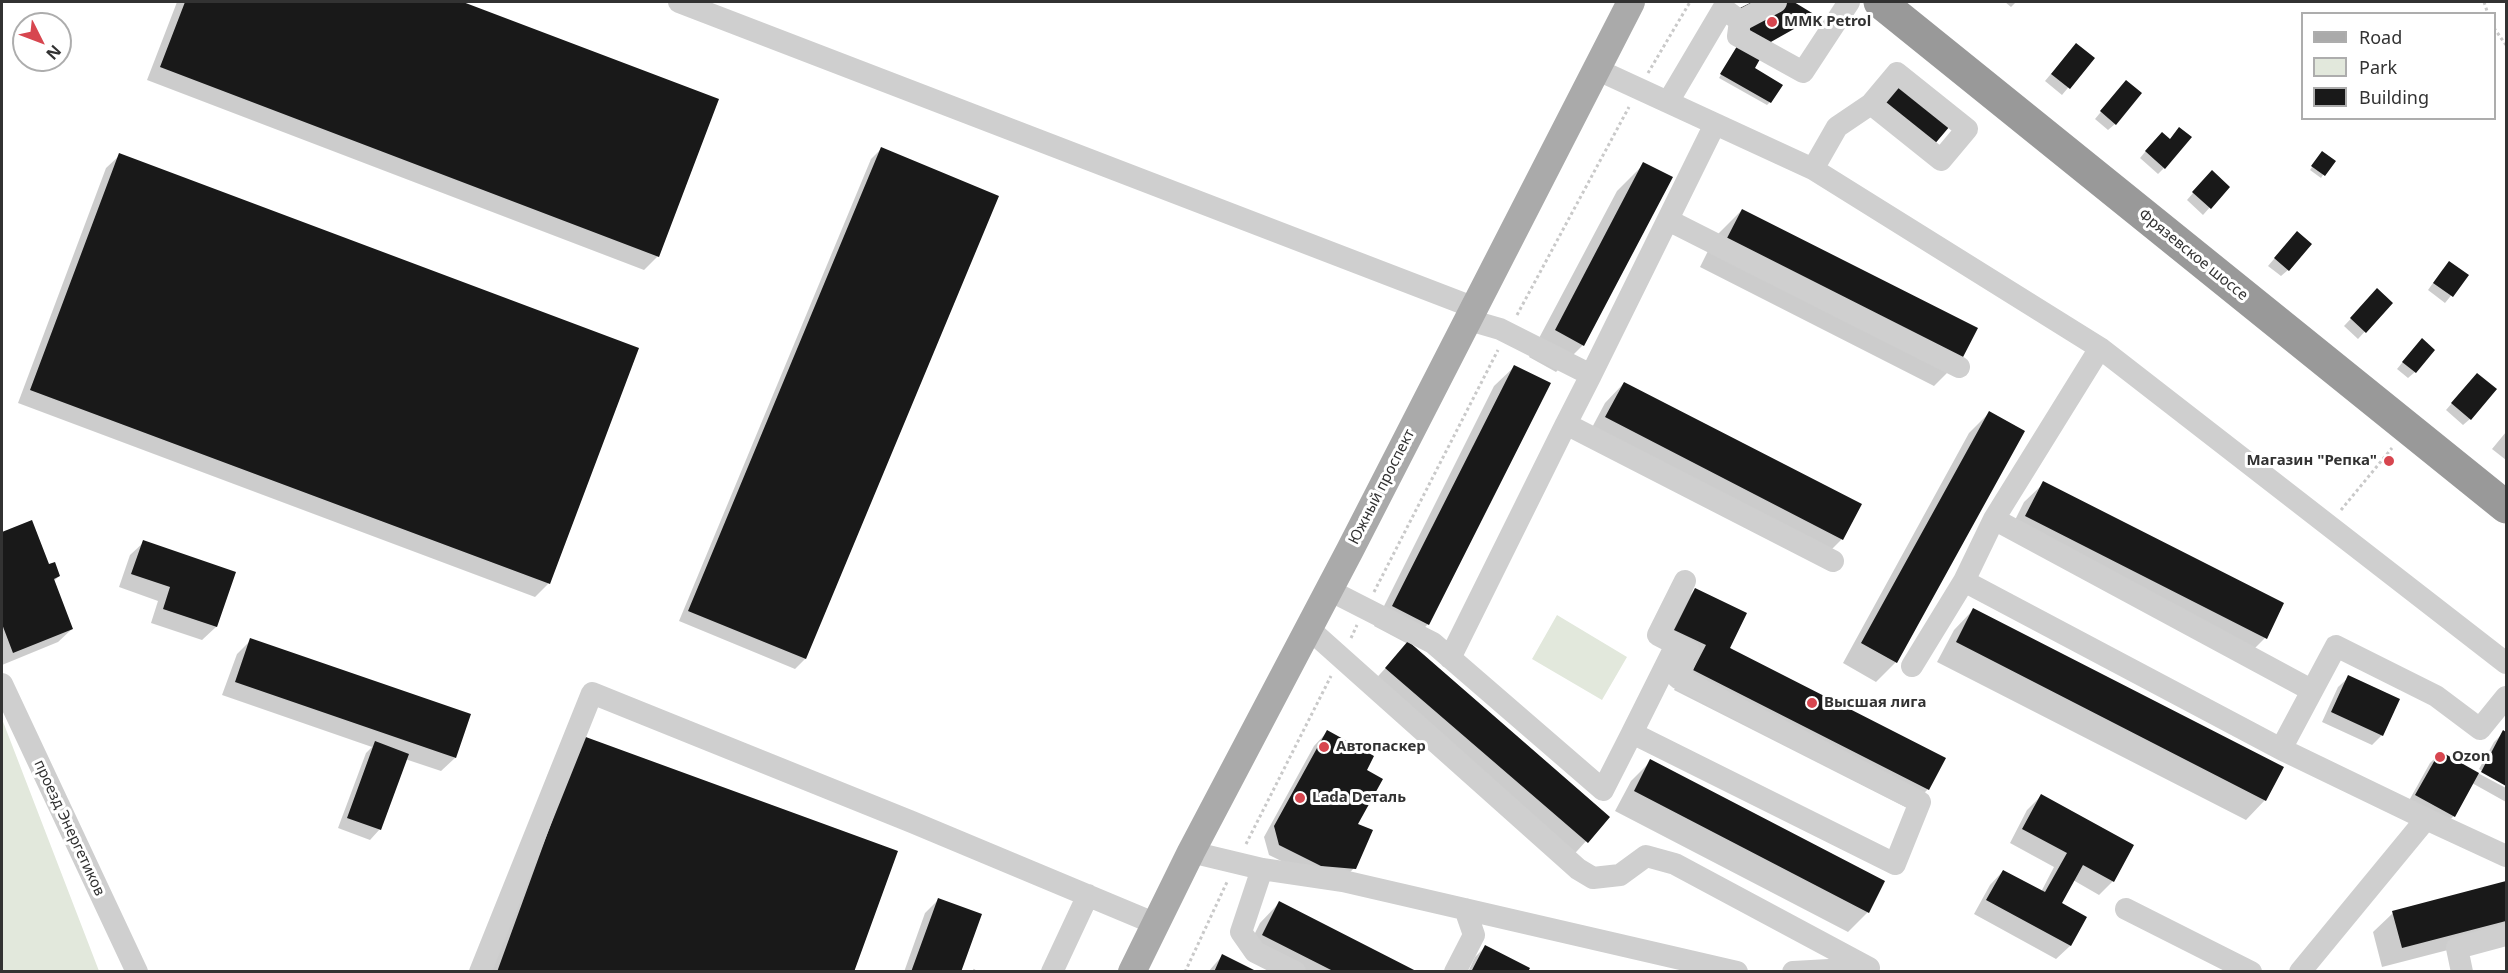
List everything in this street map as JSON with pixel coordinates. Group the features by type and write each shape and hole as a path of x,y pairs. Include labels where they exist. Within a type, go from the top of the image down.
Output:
{"highway":[{"name":"Фрязевское шоссе","path":"1880,2 2506,507"}],"main road":[{"name":"Южный проспект","path":"1132,972 1191,852 1472,314 1631,2"}],"street":[{"path":"679,2 1472,314 1591,375"},
{"path":"1668,102 1725,10 1776,2"},
{"path":"1725,10 1738,36 1803,72 1849,2"},
{"path":"1596,69 1813,169 2100,348 2506,663"},
{"path":"1813,169 1837,127 1871,104"},
{"path":"1450,658 1715,124"},
{"path":"1668,220 1959,367"},
{"path":"1912,666 1964,581 1994,519 2100,348"},
{"path":"1566,424 1833,561"},
{"path":"1994,519 2311,690"},
{"path":"1632,733 1895,864 1920,802 1678,678 1689,651 1658,635 1684,580"},
{"path":"1964,581 2282,749 2506,856"},
{"path":"1329,590 1433,643 1603,790 1676,645"},
{"path":"1308,628 1578,868 1593,878 1620,875 1646,856 1675,864 1874,970"},
{"path":"2282,749 2336,646 2436,696 2480,729 2506,697"},
{"name":"проезд Энергетиков","path":"2,684 137,972"},
{"path":"480,972 592,693 1156,924"},
{"path":"2300,972 2426,819"},
{"path":"1191,852 1262,868 1343,881 1737,972"},
{"path":"1262,868 1241,932 1255,952 1282,969"},
{"path":"1052,972 1088,895"},
{"path":"1455,972 1474,935 1465,909"},
{"path":"2126,909 2251,972"},
{"path":"2462,972 2457,948 2506,936"},
{"path":"1684,960 1707,972"},
{"path":"1793,972 1874,970"}],"path":[{"path":"1185,972 1237,862 1507,333 1639,89 1690,2"},
{"path":"2496,31 2506,45"}],"green space":[{"path":"1557,615 1627,657 1602,700 1532,659"},
{"path":"2,719 99,971 2,971"}],"building":[{"path":"185,2 463,2 719,99 659,257 160,67"},
{"path":"1752,2 1794,2 1817,16 1769,43 1755,68 1783,85 1771,103 1720,74 1750,25 1740,8"},
{"path":"2076,43 2095,58 2070,89 2051,74"},
{"path":"2126,80 2142,93 2116,125 2100,111"},
{"path":"1899,83 1950,126 1933,146 1883,103"},
{"path":"2179,127 2192,137 2165,169 2145,151 2162,132 2170,139"},
{"path":"881,147 999,196 806,659 688,611"},
{"path":"2322,151 2336,161 2325,176 2311,166"},
{"path":"119,153 639,348 550,584 30,390"},
{"path":"1643,162 1673,177 1584,346 1555,330"},
{"path":"2212,170 2230,187 2211,209 2192,192"},
{"path":"1742,209 1978,328 1962,359 1726,240"},
{"path":"2297,231 2312,244 2289,271 2274,258"},
{"path":"2449,261 2469,275 2453,297 2433,283"},
{"path":"2377,288 2393,303 2366,333 2350,318"},
{"path":"2422,338 2435,350 2416,373 2402,362"},
{"path":"1514,365 1551,383 1429,625 1392,606"},
{"path":"2477,373 2497,389 2471,420 2451,403"},
{"path":"1624,382 1862,504 1843,540 1605,417"},
{"path":"1989,411 2025,431 1897,663 1861,643"},
{"path":"2043,481 2284,603 2267,639 2025,516"},
{"path":"32,520 49,564 55,562 60,576 54,579 73,629 13,653 2,624 2,532"},
{"path":"143,540 236,572 217,627 163,609 170,587 131,574"},
{"path":"1695,588 1747,613 1730,648 1946,758 1929,790 1693,670 1706,645 1674,630"},
{"path":"1973,608 2284,767 2266,801 1956,642"},
{"path":"250,638 471,714 456,758 235,682"},
{"path":"1408,641 1610,817 1588,843 1385,668"},
{"path":"2348,675 2400,699 2383,736 2331,712"},
{"path":"1327,730 1374,756 1367,770 1383,779 1358,824 1373,830 1356,869 1321,866 1279,845 1274,826"},
{"path":"2503,730 2506,732 2506,786 2481,772"},
{"path":"583,736 898,851 854,972 497,972"},
{"path":"375,741 409,754 381,830 347,818"},
{"path":"2440,751 2479,773 2455,817 2415,795"},
{"path":"1650,759 1885,881 1869,913 1634,791"},
{"path":"2041,794 2134,845 2114,882 2083,865 2062,903 2087,917 2071,946 1986,900 2003,870 2045,892 2067,853 2022,829"},
{"path":"2506,881 2506,921 2402,948 2392,911"},
{"path":"938,898 982,914 961,972 911,972"},
{"path":"1279,901 1418,972 1335,972 1262,935"},
{"path":"1485,945 1530,968 1528,972 1471,972"},
{"path":"1222,954 1258,972 1214,972"}],"place":[{"name":"MMK Petrol","path":"1772,22"},
{"name":"Магазин \"Репка\"","path":"2389,461"},
{"name":"Высшая лига","path":"1812,703"},
{"name":"Автопаскер","path":"1324,747"},
{"name":"Ozon","path":"2440,757"},
{"name":"Lada Dеталь","path":"1300,798"}]}
